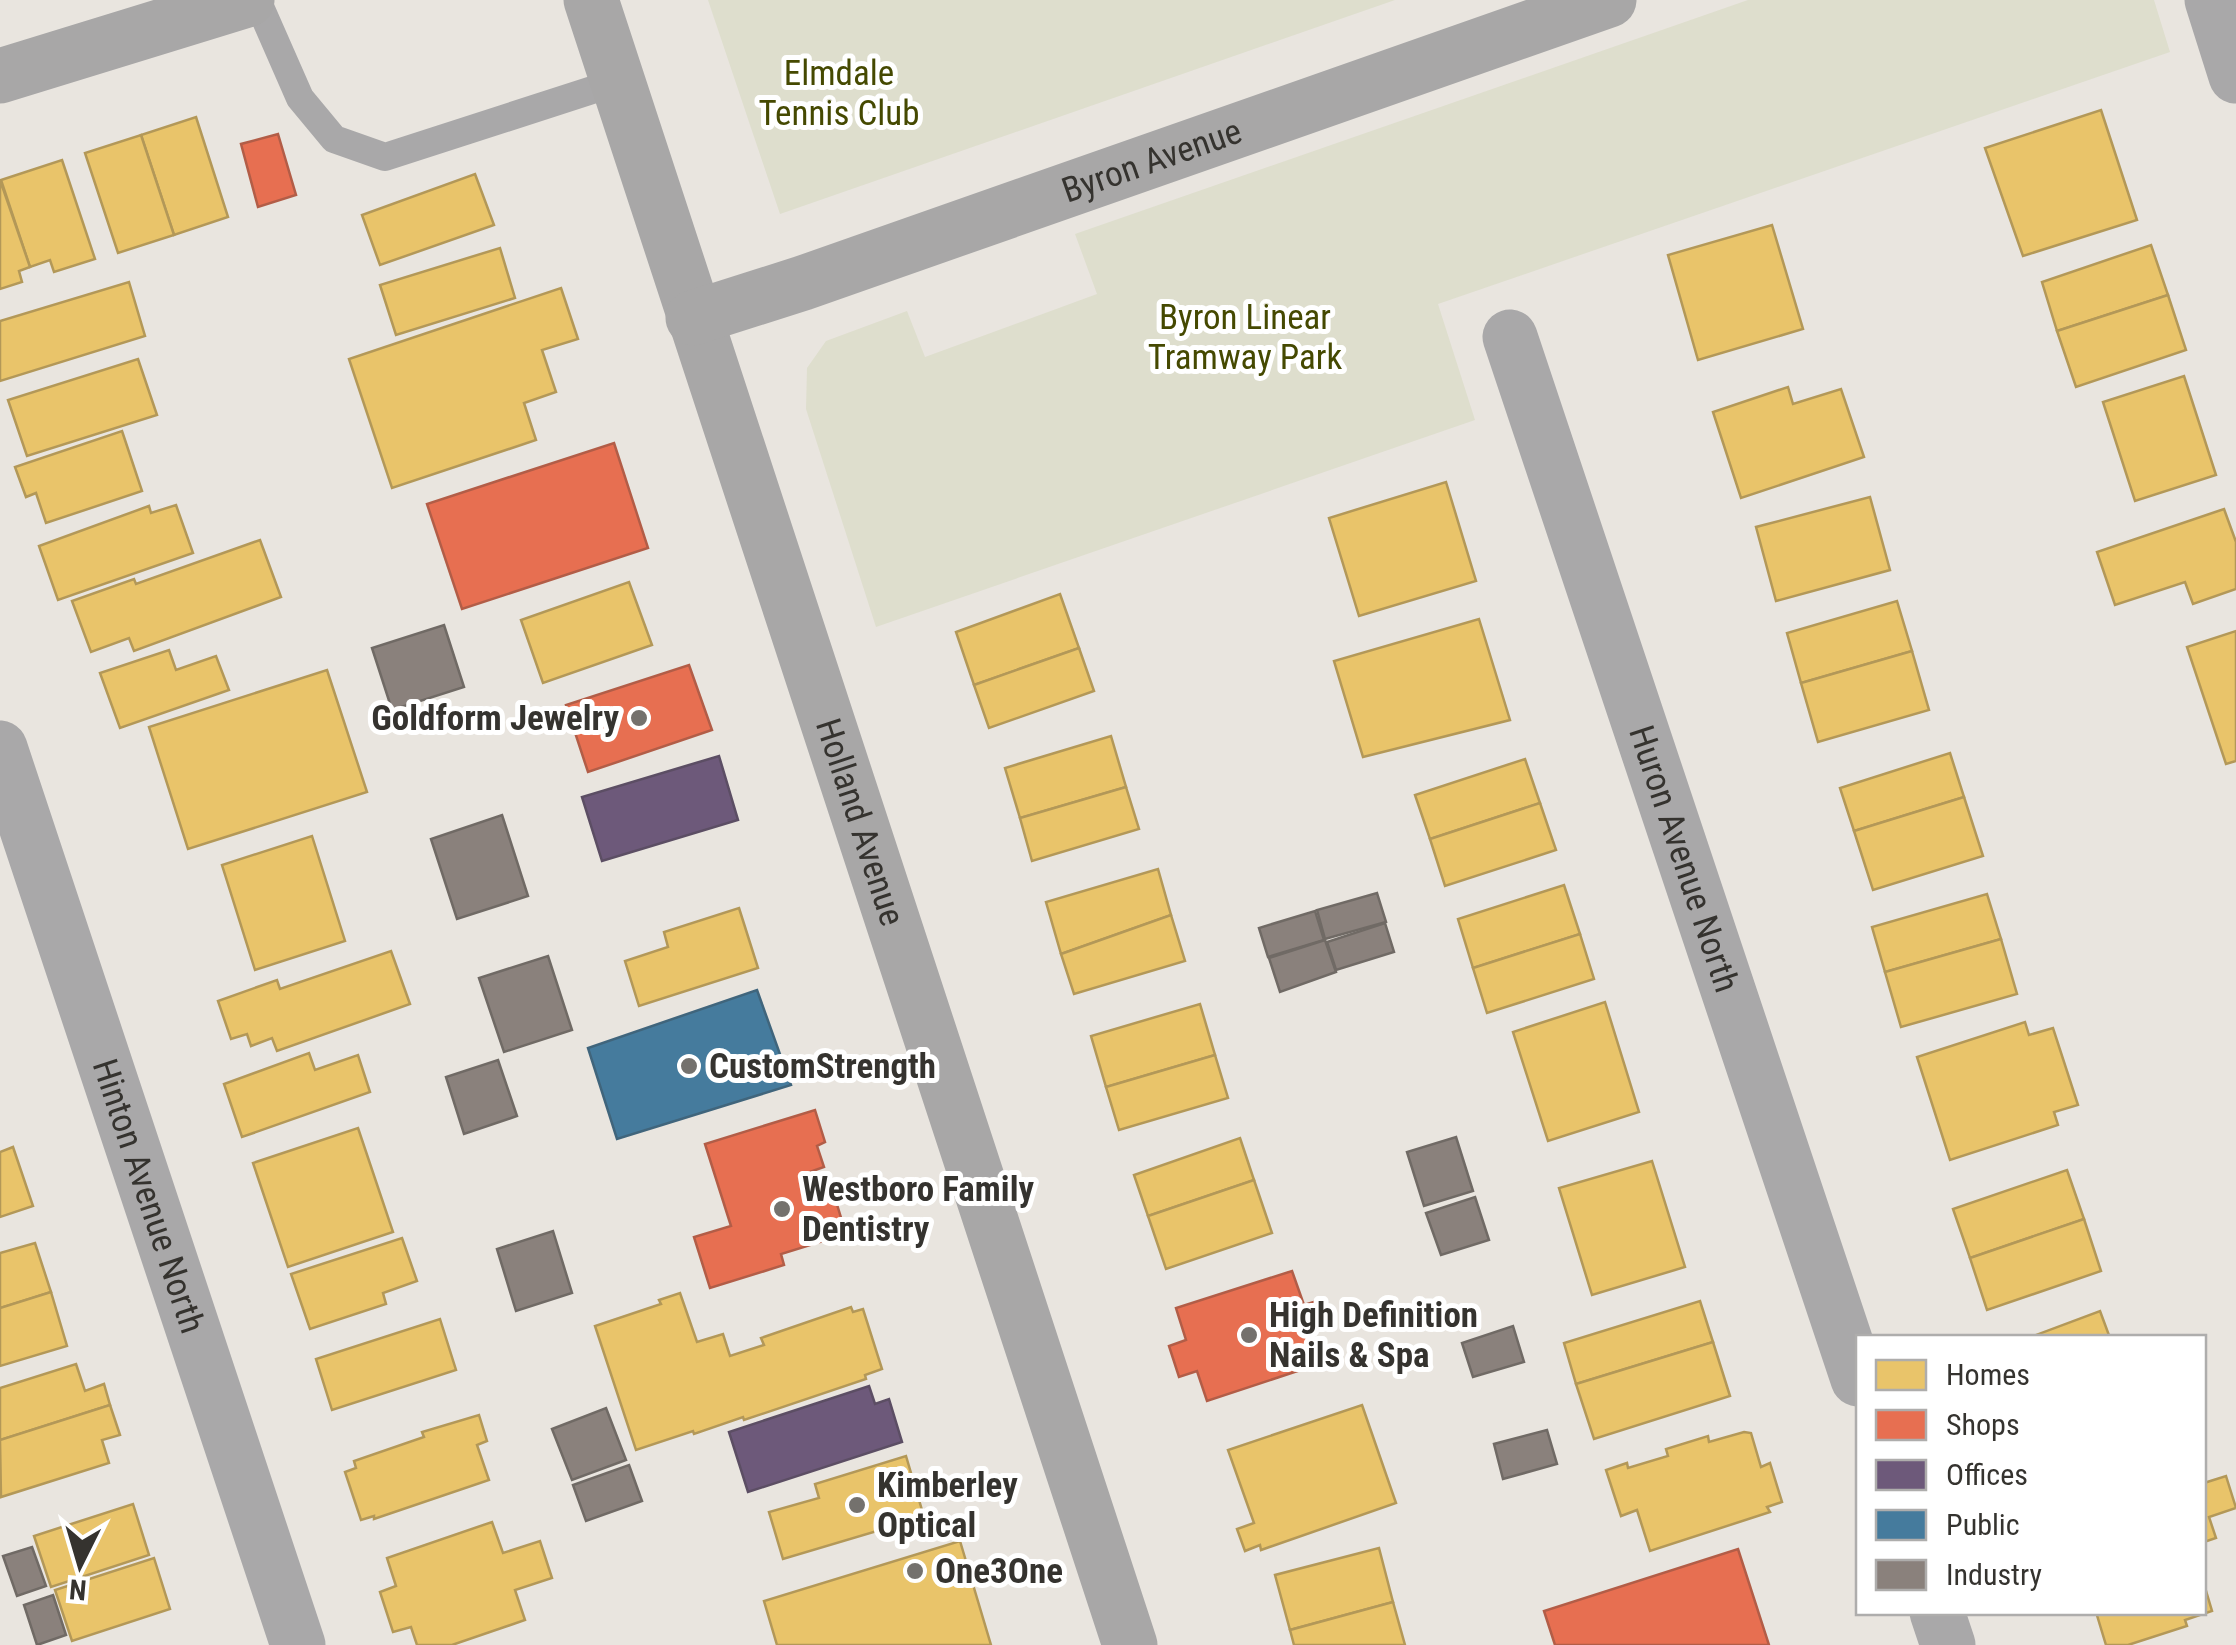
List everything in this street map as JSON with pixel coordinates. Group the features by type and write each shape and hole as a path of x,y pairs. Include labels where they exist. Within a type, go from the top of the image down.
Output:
{"street":[{"path":"0,76 248,0"},
{"name":"Holland Avenue","path":"590,0 1130,1645"},
{"name":"Byron Avenue","path":"693,318 803,284 1609,0"},
{"path":"2212,0 2236,76"},
{"name":"Huron Avenue North","path":"1510,337 1856,1373"},
{"name":"Hinton Avenue North","path":"0,748 298,1645"},
{"path":"1938,1615 1948,1645"}],"lane":[{"path":"257,0 300,98 334,140 386,158 617,82"}],"green space":[{"name":"Elmdale Tennis Club","path":"708,0 1395,0 780,214"},
{"name":"Byron Linear Tramway Park","path":"1748,0 2154,0 2170,52 1438,304 1475,420 876,627 806,409 807,368 826,341 907,311 925,357 1097,294 1075,234"}],"building: Homes":[{"path":"2101,110 2137,220 2023,256 1985,148"},
{"path":"196,117 228,217 174,235 141,135"},
{"path":"141,135 174,235 118,253 85,153"},
{"path":"62,160 95,259 54,272 50,260 30,267 1,180"},
{"path":"475,174 494,225 380,265 362,215"},
{"path":"0,180 30,267 19,271 22,282 0,289"},
{"path":"1772,225 1803,329 1698,360 1668,255"},
{"path":"2151,245 2168,295 2057,331 2042,282"},
{"path":"500,248 515,298 396,335 380,285"},
{"path":"129,282 145,336 0,381 0,321"},
{"path":"561,288 578,339 542,350 556,392 524,403 536,440 392,488 349,359"},
{"path":"2168,295 2186,350 2076,387 2057,331"},
{"path":"138,359 157,415 27,456 8,400"},
{"path":"2184,376 2216,475 2135,501 2103,402"},
{"path":"1788,387 1793,404 1841,389 1864,457 1741,498 1713,412"},
{"path":"122,431 142,491 46,523 36,493 26,497 15,467"},
{"path":"1446,482 1476,581 1359,616 1329,518"},
{"path":"1870,497 1890,570 1776,601 1756,527"},
{"path":"176,505 193,553 58,600 39,546 149,506 151,513"},
{"path":"2224,509 2236,542 2236,589 2193,604 2185,582 2115,605 2097,552"},
{"path":"260,540 281,597 134,651 129,638 91,652 72,601 134,579 136,584"},
{"path":"629,582 652,645 543,683 521,620"},
{"path":"1060,594 1079,648 974,685 956,632"},
{"path":"1897,601 1912,651 1801,683 1787,633"},
{"path":"1479,619 1510,720 1363,757 1334,661"},
{"path":"2236,631 2236,761 2226,764 2187,647"},
{"path":"1079,648 1094,691 989,728 974,685"},
{"path":"169,650 176,670 216,656 229,690 120,728 100,673"},
{"path":"1912,651 1929,710 1818,742 1801,683"},
{"path":"327,670 367,792 188,849 149,727"},
{"path":"1111,736 1126,787 1020,818 1005,768"},
{"path":"1950,753 1964,797 1854,831 1840,788"},
{"path":"1525,759 1540,803 1430,839 1415,795"},
{"path":"1126,787 1139,829 1032,861 1020,818"},
{"path":"1964,797 1983,856 1873,890 1854,831"},
{"path":"1540,803 1556,850 1445,886 1430,839"},
{"path":"312,836 345,941 255,970 222,865"},
{"path":"1158,869 1171,915 1061,954 1046,902"},
{"path":"1564,885 1580,934 1473,968 1458,919"},
{"path":"1987,894 2001,939 1885,972 1872,927"},
{"path":"739,908 758,968 639,1006 625,961 668,947 664,932"},
{"path":"1171,915 1185,961 1074,994 1061,954"},
{"path":"1580,934 1594,979 1487,1013 1473,968"},
{"path":"2001,939 2017,994 1901,1027 1885,972"},
{"path":"391,951 410,1004 277,1051 272,1038 251,1046 247,1034 231,1039 218,1001 277,980 280,989"},
{"path":"1605,1002 1639,1112 1548,1141 1513,1032"},
{"path":"1200,1004 1215,1055 1106,1087 1091,1036"},
{"path":"2025,1022 2029,1035 2053,1028 2078,1105 2054,1112 2058,1125 1950,1160 1917,1057"},
{"path":"309,1053 315,1070 358,1055 370,1092 242,1137 224,1084"},
{"path":"1215,1055 1228,1098 1119,1130 1106,1087"},
{"path":"358,1128 393,1232 288,1267 253,1163"},
{"path":"1240,1138 1254,1180 1148,1216 1134,1175"},
{"path":"13,1147 33,1206 0,1217 0,1152"},
{"path":"1652,1161 1685,1267 1592,1295 1559,1188"},
{"path":"2067,1170 2084,1219 1970,1258 1953,1209"},
{"path":"1254,1180 1272,1233 1166,1269 1148,1216"},
{"path":"2084,1219 2101,1271 1987,1310 1970,1258"},
{"path":"402,1238 417,1281 383,1293 386,1304 310,1329 291,1274"},
{"path":"35,1243 51,1292 0,1308 0,1253"},
{"path":"51,1292 67,1346 0,1366 0,1308"},
{"path":"680,1293 697,1342 723,1334 730,1356 764,1345 761,1338 851,1307 853,1312 863,1309 882,1369 865,1375 866,1379 744,1420 743,1417 636,1450 595,1326 661,1304 659,1300"},
{"path":"1700,1301 1713,1342 1576,1384 1564,1343"},
{"path":"2100,1311 2109,1335 2036,1335"},
{"path":"440,1319 456,1370 332,1410 316,1359"},
{"path":"1713,1342 1730,1396 1594,1439 1576,1384"},
{"path":"76,1364 85,1391 104,1384 110,1405 0,1440 0,1388"},
{"path":"110,1405 120,1435 102,1440 109,1463 1,1497 0,1440"},
{"path":"1362,1405 1396,1503 1261,1550 1260,1545 1245,1551 1237,1529 1254,1523 1228,1450"},
{"path":"479,1415 487,1441 477,1445 489,1480 361,1520 345,1472 356,1468 354,1461 424,1437 422,1432"},
{"path":"1751,1433 1761,1467 1770,1463 1782,1502 1767,1507 1770,1512 1650,1551 1637,1510 1621,1516 1606,1470 1668,1456 1666,1449 1708,1436 1709,1442"},
{"name":"Kimberley Optical","path":"906,1456 924,1517 783,1559 769,1512 819,1498 815,1484"},
{"path":"2226,1476 2236,1508 2209,1517 2216,1538 2206,1541 2206,1482"},
{"path":"133,1504 149,1555 51,1587 34,1536"},
{"path":"492,1522 503,1553 540,1541 552,1578 515,1590 525,1620 452,1645 417,1645 411,1627 393,1632 380,1592 396,1586 387,1558"},
{"name":"One3One","path":"960,1541 991,1645 777,1645 764,1601"},
{"path":"1379,1548 1393,1602 1290,1630 1275,1575"},
{"path":"154,1558 170,1609 72,1641 55,1590"},
{"path":"2206,1591 2212,1611 2206,1613"},
{"path":"1393,1602 1405,1645 1294,1645 1290,1630"},
{"path":"2097,1615 2200,1615 2185,1620 2187,1626 2128,1645 2106,1645"}],"building: Shops":[{"path":"278,134 296,195 258,207 241,144"},
{"path":"614,443 648,548 462,609 427,504"},
{"name":"Goldform Jewelry","path":"689,665 712,730 588,772 566,705"},
{"name":"Westboro Family Dentistry","path":"815,1110 825,1142 817,1146 824,1167 804,1174 810,1192 831,1185 846,1234 781,1254 784,1265 710,1288 694,1237 731,1226 705,1144"},
{"name":"High Definition Nails & Spa","path":"1292,1271 1304,1305 1320,1300 1329,1324 1311,1330 1322,1363 1207,1401 1197,1371 1179,1377 1169,1346 1186,1340 1176,1308"},
{"path":"1738,1549 1769,1645 1555,1645 1544,1611"}],"building: Offices":[{"path":"719,756 738,820 602,861 582,797"},
{"path":"869,1386 875,1404 889,1399 902,1442 748,1492 729,1432"}],"building: Public":[{"name":"CustomStrength","path":"757,990 791,1085 617,1139 588,1048"}],"building: Industry":[{"path":"444,625 464,687 392,710 372,648"},
{"path":"502,815 528,896 457,919 431,839"},
{"path":"1377,893 1386,922 1325,939 1317,910"},
{"path":"1315,911 1324,940 1268,957 1259,928"},
{"path":"1385,923 1394,952 1336,970 1327,942"},
{"path":"1325,940 1336,972 1280,992 1269,958"},
{"path":"548,956 572,1030 504,1052 479,978"},
{"path":"498,1060 517,1116 464,1134 446,1077"},
{"path":"1456,1137 1473,1191 1424,1206 1407,1152"},
{"path":"1475,1197 1489,1240 1441,1255 1426,1213"},
{"path":"553,1231 572,1293 516,1311 497,1249"},
{"path":"1513,1326 1524,1362 1473,1377 1462,1343"},
{"path":"606,1408 626,1460 572,1480 552,1429"},
{"path":"1547,1430 1557,1464 1503,1479 1494,1444"},
{"path":"629,1465 642,1501 586,1521 573,1485"},
{"path":"32,1547 46,1586 17,1596 3,1556"},
{"path":"53,1595 66,1635 37,1645 24,1605"}],"place":[{"name":"Goldform Jewelry","path":"639,718"},
{"name":"CustomStrength","path":"689,1066"},
{"name":"Westboro Family Dentistry","path":"782,1209"},
{"name":"High Definition Nails & Spa","path":"1249,1335"},
{"name":"Kimberley Optical","path":"857,1505"},
{"name":"One3One","path":"915,1571"}]}
